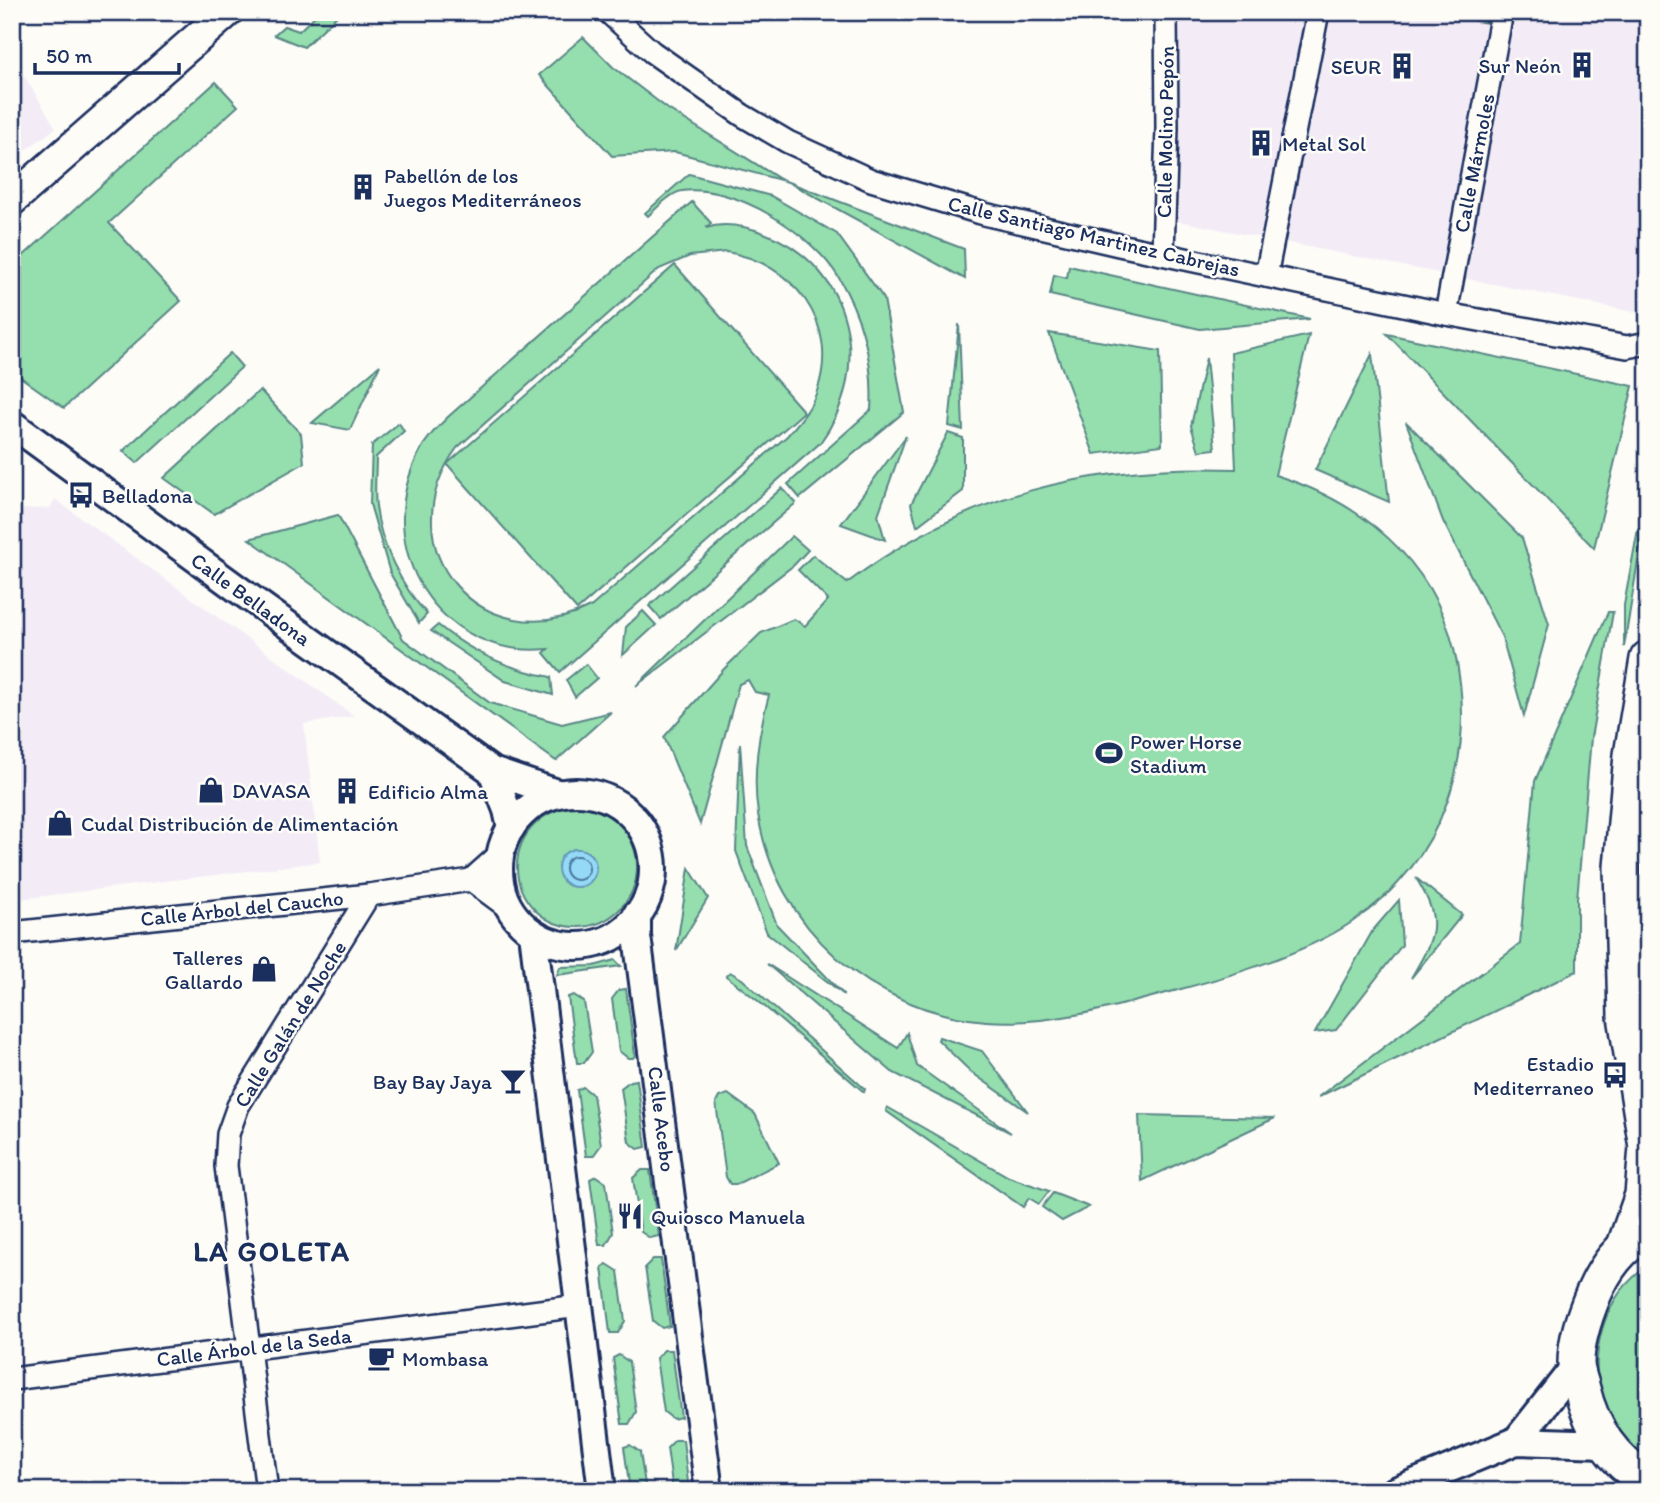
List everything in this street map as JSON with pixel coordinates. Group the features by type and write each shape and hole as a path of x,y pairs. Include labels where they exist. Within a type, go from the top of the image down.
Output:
{"highway":[{"path":"1648,659 1632,755 1622,867 1626,1016 1647,1147 1643,1195 1637,1237 1600,1280 1578,1340 1576,1365 1587,1410 1605,1444 1626,1469 1648,1482"}],"main road":[{"path":"12,200 227,12"}],"street":[{"name":"Calle Santiago Martinez Cabrejas","path":"608,12 652,52 742,115 788,142 871,180 984,214 1119,245 1163,252 1446,314 1637,345 1634,355 1648,360"},
{"name":"Calle Molino Pepón","path":"1163,252 1167,128 1166,12"},
{"path":"1266,276 1318,12"},
{"name":"Calle Mármoles","path":"1446,314 1502,12"},
{"name":"Calle Belladona","path":"12,424 492,771 557,793"},
{"path":"492,771 508,810 511,828"},
{"path":"499,855 471,880 506,906 518,921 533,933 558,945 584,947 609,940 630,925 647,898 654,877 652,848 642,826 631,813 616,804 585,793 557,793 534,805 521,815 511,828 499,855 499,871 506,906"},
{"name":"Calle Árbol del Caucho","path":"12,933 369,895 471,880"},
{"name":"Calle Galán de Noche","path":"267,1491 226,1166 229,1134 238,1105 369,895"},
{"name":"Calle Acebo","path":"637,914 637,936 709,1491"},
{"path":"533,933 602,1491"},
{"name":"Calle Árbol de la Seda","path":"12,1378 579,1306"},
{"path":"1516,1441 1576,1365"},
{"path":"1395,1491 1516,1441 1605,1444"}],"shaded area":[{"path":"1168,12 1648,12 1648,315 1168,219"},
{"path":"12,56 56,128 12,160"},
{"path":"55,499 354,716 304,724 320,862 12,900 12,510 50,508"}],"green space":[{"path":"319,12 341,12 304,47 274,35 284,26 299,31"},
{"path":"1434,12 1494,12 1492,24"},
{"path":"583,37 613,67 668,109 788,182 675,152 612,156 539,75"},
{"path":"216,82 238,106 109,223 181,301 64,408 12,371 12,266"},
{"path":"689,174 771,196 837,234 884,299 904,412 800,498 788,484 871,410 869,358 855,309 839,278 811,244 770,215 748,204 725,195 682,191 668,198 648,216 645,213"},
{"path":"788,182 964,249 965,279"},
{"path":"692,202 711,223 706,228 727,225 749,228 794,249 818,270 835,295 846,323 849,353 847,384 837,414 820,443 560,672 544,653 548,649 509,648 475,636 446,617 424,591 410,560 403,525 406,489 419,453 432,433","holes":["726,252 750,258 771,268 790,282 805,300 816,320 822,342 823,366 817,391 808,409 787,436 592,606 552,619 515,619 482,607 456,586 439,557 432,523 437,486 457,448 659,269 690,256"]},
{"path":"675,265 804,412 577,610 447,464"},
{"path":"1069,266 1310,319 1200,329 1050,295 1054,275 1067,278"},
{"path":"959,324 963,430 949,426"},
{"path":"1049,333 1160,351 1162,445 1094,454"},
{"path":"1387,334 1633,386 1594,548"},
{"name":"Power Horse Stadium","path":"1309,335 1275,475 1336,501 1364,518 1388,538 1429,588 1444,617 1454,649 1461,689 1462,728 1457,766 1447,802 1431,837 1410,869 1384,897 1352,922 1313,944 1224,977 1085,1013 1060,1018 986,1021 944,1014 905,1001 869,982 836,957 808,928 785,894 768,856 758,814 756,769 759,739 769,695 755,692 748,680 739,684 700,824 664,737 724,669 761,633 794,619 805,626 828,600 798,570 813,555 847,583 892,552 937,527 984,506 1031,490 1130,472 1236,469 1231,353"},
{"path":"230,353 242,367 137,463 123,451"},
{"path":"1372,354 1389,502 1315,470"},
{"path":"1206,358 1215,449 1199,451 1191,426"},
{"path":"380,365 350,430 312,423"},
{"path":"260,390 301,434 304,463 214,514 164,478"},
{"path":"1406,422 1522,538 1549,624 1524,716 1502,637 1443,521"},
{"path":"399,423 404,431 376,457 376,506 387,550 409,591 427,614 419,623 390,573 370,504 372,445"},
{"path":"948,433 963,438 963,491 917,526 911,504"},
{"path":"906,436 878,515 885,540 841,524"},
{"path":"782,488 796,503 661,619 649,606"},
{"path":"338,515 403,639 490,703 562,724 611,712 556,761 249,539"},
{"path":"1638,529 1643,530 1624,647 1624,605"},
{"path":"792,536 808,550 794,565 636,686"},
{"path":"643,611 656,625 623,655 626,627"},
{"path":"1608,612 1613,612 1591,738 1577,899 1577,971 1318,1097 1520,944 1535,781"},
{"path":"438,625 464,644 491,658 551,677 553,695 505,681 431,631"},
{"path":"586,664 597,678 575,697 566,680"},
{"path":"740,743 747,846 777,925 844,995 767,933 736,851"},
{"path":"577,807 600,812 619,825 632,844 637,867 632,890 619,909 600,922 577,927 554,922 535,909 522,890 517,867 522,844 535,825 554,812"},
{"path":"689,868 708,898 676,951"},
{"path":"1416,878 1462,915 1411,978 1431,939 1433,928 1430,906"},
{"path":"1399,900 1402,945 1336,1030 1315,1033 1373,930"},
{"path":"615,960 621,966 557,975 560,967 594,966"},
{"path":"767,964 898,1048 907,1033 917,1066 1011,1133 892,1072"},
{"path":"730,972 742,979 865,1089 864,1092 726,976"},
{"path":"626,989 635,1055 633,1058 628,1058 619,1051 612,999 619,990"},
{"path":"574,995 584,1002 592,1052 584,1063 577,1063 568,997"},
{"path":"939,1037 982,1051 1028,1112 971,1072 938,1040"},
{"path":"637,1080 646,1147 638,1149 629,1142 621,1088 630,1081"},
{"path":"583,1087 593,1095 601,1145 593,1156 586,1156 577,1090"},
{"path":"728,1094 755,1114 779,1163 737,1184 730,1184 726,1177 716,1103 719,1097"},
{"path":"887,1107 1009,1177 1049,1191 1039,1204 1029,1198 1023,1207 886,1111"},
{"path":"1139,1115 1275,1118 1142,1181"},
{"path":"642,1170 650,1170 659,1236 650,1238 641,1232 633,1178"},
{"path":"596,1176 606,1183 613,1233 606,1245 599,1245 590,1179"},
{"path":"1053,1193 1089,1207 1062,1221 1042,1207"},
{"path":"653,1259 661,1259 670,1326 662,1328 653,1321 645,1267"},
{"path":"607,1264 618,1271 625,1321 618,1333 610,1333 602,1267"},
{"path":"1648,1266 1648,1464 1622,1438 1606,1413 1598,1386 1597,1366 1598,1347 1610,1310 1632,1278"},
{"path":"664,1350 672,1350 681,1417 673,1419 664,1412 656,1358"},
{"path":"619,1355 629,1362 636,1412 629,1424 622,1424 613,1358"},
{"path":"675,1440 683,1440 689,1491 673,1491 667,1448"},
{"path":"630,1445 640,1452 646,1491 630,1491 624,1447"}],"water":[{"path":"577,849 591,854 596,868 591,882 577,887 563,882 558,868 563,854"}],"place":[{"name":"Sur Neón","path":"1582,65"},
{"name":"SEUR","path":"1402,66"},
{"name":"Metal Sol","path":"1261,143"},
{"name":"Pabellón de los Juegos Mediterráneos","path":"363,187"},
{"name":"Belladona","path":"81,495"},
{"name":"Power Horse Stadium","path":"1109,753"},
{"name":"DAVASA","path":"211,790"},
{"name":"Edificio Alma","path":"347,791"},
{"name":"Cudal Distribución de Alimentación","path":"60,823"},
{"name":"Talleres Gallardo","path":"264,969"},
{"name":"Estadio Mediterraneo","path":"1615,1075"},
{"name":"Bay Bay Jaya","path":"513,1081"},
{"name":"Quiosco Manuela","path":"630,1216"},
{"name":"Mombasa","path":"381,1358"}],"district":[{"name":"LA GOLETA","path":"272,1251"}]}
